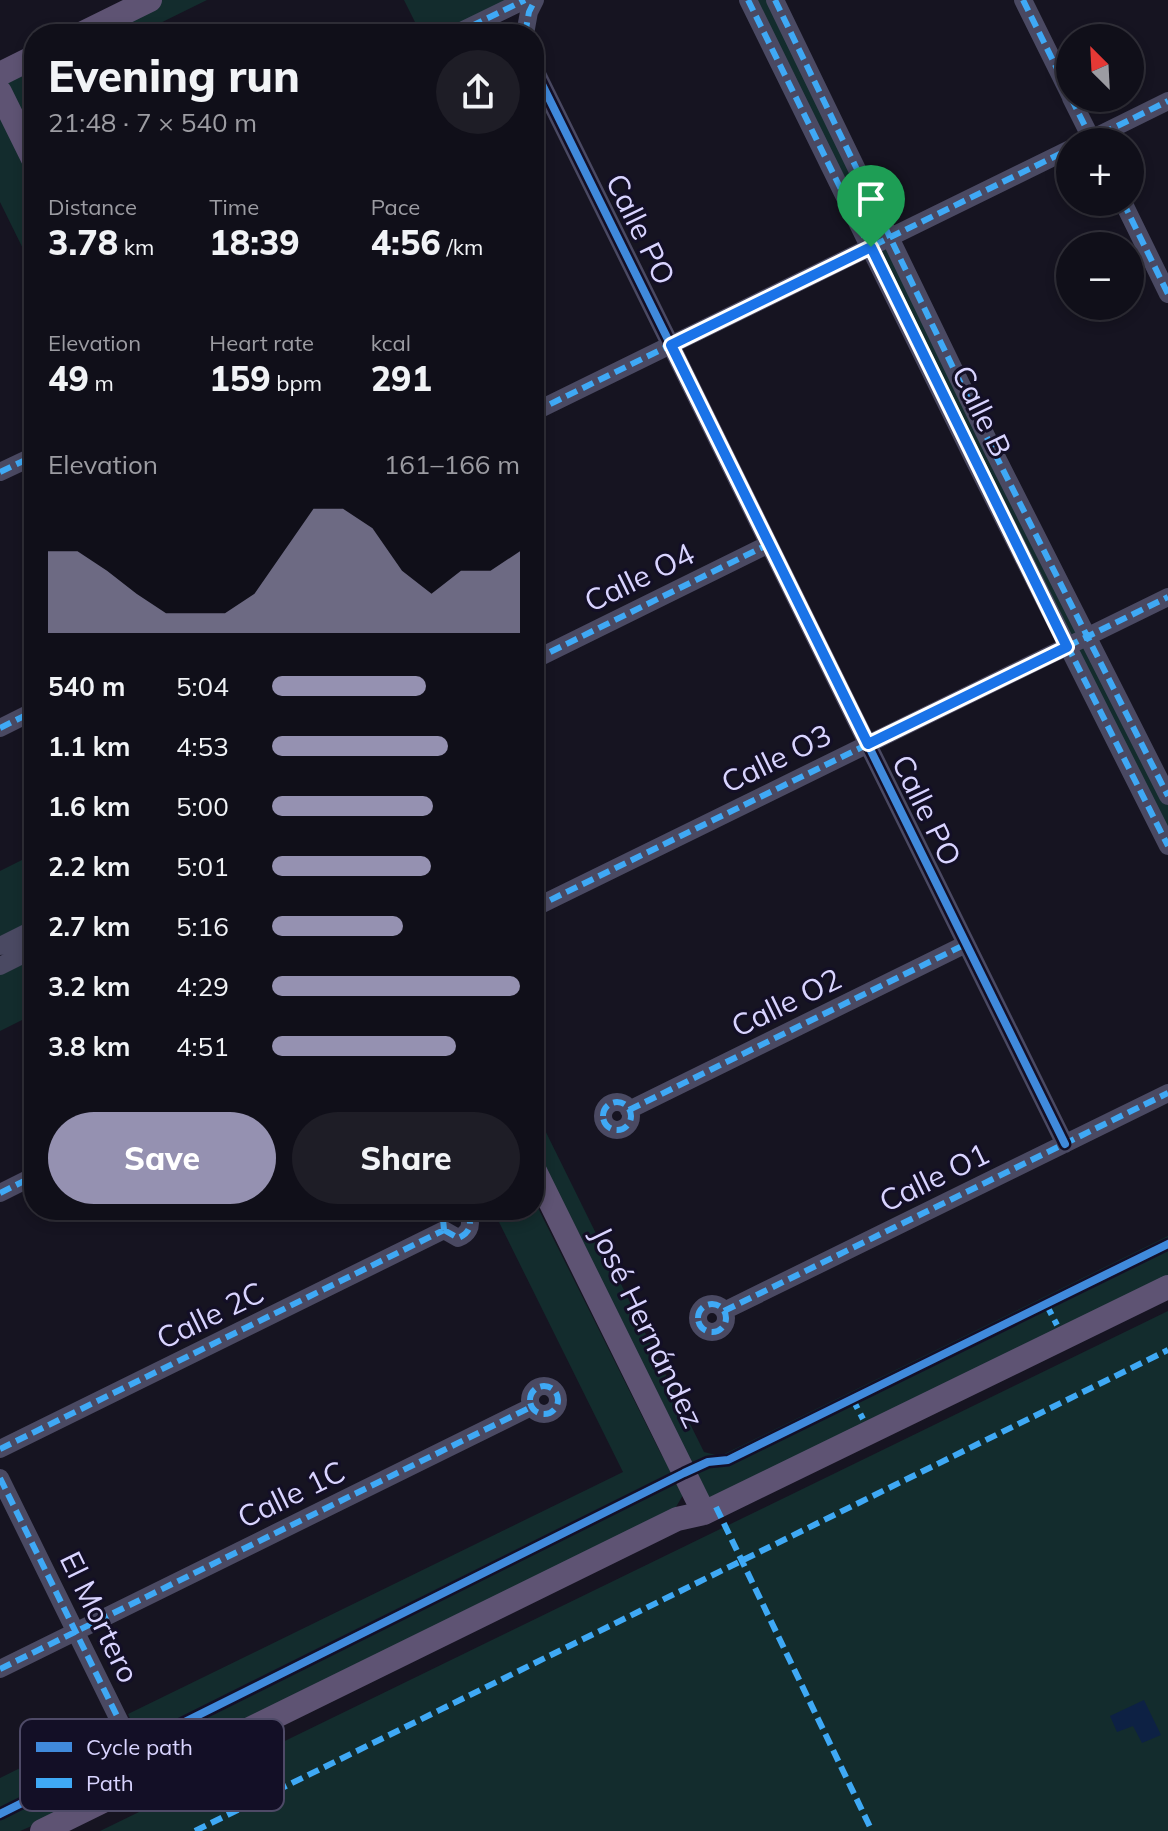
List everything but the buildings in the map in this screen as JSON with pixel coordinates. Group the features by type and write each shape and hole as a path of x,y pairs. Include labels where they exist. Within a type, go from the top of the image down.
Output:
{"main road":[{"path":"92,24 108,10 150,0"},
{"path":"0,74 24,62"},
{"path":"0,92 24,141"},
{"name":"José Hernández","path":"544,1189 700,1506"},
{"path":"274,1719 1168,1271"},
{"path":"700,1506 1168,1287"},
{"path":"47,1830 87,1811"}],"street":[{"path":"476,24 525,0"},
{"path":"527,24 535,0"},
{"name":"Calle B","path":"748,0 1168,846"},
{"name":"Calle B","path":"775,0 1086,637 1168,796"},
{"path":"1023,0 1056,67"},
{"name":"Calle PO","path":"544,88 1065,1144"},
{"path":"1115,128 1168,101"},
{"path":"544,407 1056,156"},
{"path":"1130,216 1168,294"},
{"path":"0,472 24,461"},
{"name":"Calle O4","path":"544,655 769,544"},
{"name":"Calle O3","path":"544,903 1168,597"},
{"path":"0,728 24,716"},
{"path":"0,946 24,934"},
{"name":"Calle O2","path":"629,1110 966,944"},
{"path":"0,966 24,954"},
{"name":"Calle O1","path":"724,1311 1168,1093"},
{"path":"0,1193 24,1181"},
{"path":"443,1220 444,1230"},
{"name":"Calle 2C","path":"0,1449 444,1230 458,1238 468,1232 469,1220"},
{"name":"Calle 1C","path":"0,1669 531,1407"},
{"name":"El Mortero","path":"0,1478 119,1719"}],"green space":[{"path":"150,0 207,0 158,24 101,24"},
{"path":"404,0 525,0 476,24 416,24"},
{"path":"748,0 775,0 1168,796 1168,846"},
{"path":"24,62 24,135 0,74"},
{"path":"0,117 24,167 24,251 0,202"},
{"path":"24,859 24,927 0,938 0,871"},
{"path":"24,959 24,1019 0,1031 0,971"},
{"path":"544,1128 704,1452 720,1456 1168,1236 1168,1287 704,1513 544,1189"},
{"path":"498,1220 544,1220 673,1473 180,1719 130,1719 128,1714 623,1472"},
{"path":"1168,1311 1168,1831 100,1831 141,1811 284,1811 284,1741"},
{"path":"678,1481 683,1495 676,1507 248,1719 200,1719"},
{"path":"20,1768 20,1811 64,1811 20,1831 0,1831 0,1778"}],"water":[{"path":"1144,1700 1161,1735 1142,1743 1133,1726 1117,1732 1110,1716"}],"marked path":[{"path":"476,24 525,0"},
{"path":"527,24 535,0"},
{"path":"748,0 1168,846"},
{"path":"775,0 992,448 1168,796"},
{"path":"1023,0 1056,67"},
{"path":"1113,128 1168,101"},
{"path":"1078,112 1086,128"},
{"path":"544,407 1056,156"},
{"path":"1130,216 1168,294"},
{"path":"0,472 24,461"},
{"path":"544,655 769,544"},
{"path":"544,903 1168,597"},
{"path":"0,728 24,716"},
{"path":"629,1110 966,944"},
{"path":"724,1311 1168,1093"},
{"path":"617,1102 627,1106 631,1116 627,1126 617,1130 607,1126 603,1116 607,1106 617,1102"},
{"path":"0,1193 24,1181"},
{"path":"443,1220 444,1230"},
{"path":"444,1230 458,1238 467,1232 469,1220"},
{"path":"0,1449 444,1230"},
{"path":"712,1304 722,1308 726,1318 722,1328 712,1332 702,1328 698,1318 702,1308 712,1304"},
{"path":"1046,1304 1057,1325"},
{"path":"284,1787 1168,1350"},
{"path":"544,1386 554,1390 558,1400 554,1410 544,1414 534,1410 530,1400 534,1390 544,1386"},
{"path":"852,1398 863,1419"},
{"path":"0,1669 531,1407"},
{"path":"0,1478 119,1719"},
{"path":"716,1507 872,1831"},
{"path":"195,1831 235,1811"}],"cycle path":[{"path":"544,88 1065,1144"},
{"path":"191,1719 684,1473 708,1462 728,1460 1168,1244"},
{"path":"0,1814 20,1804"}],"route":[{"path":"871,247 1067,647 868,744 671,345 871,247"}]}
